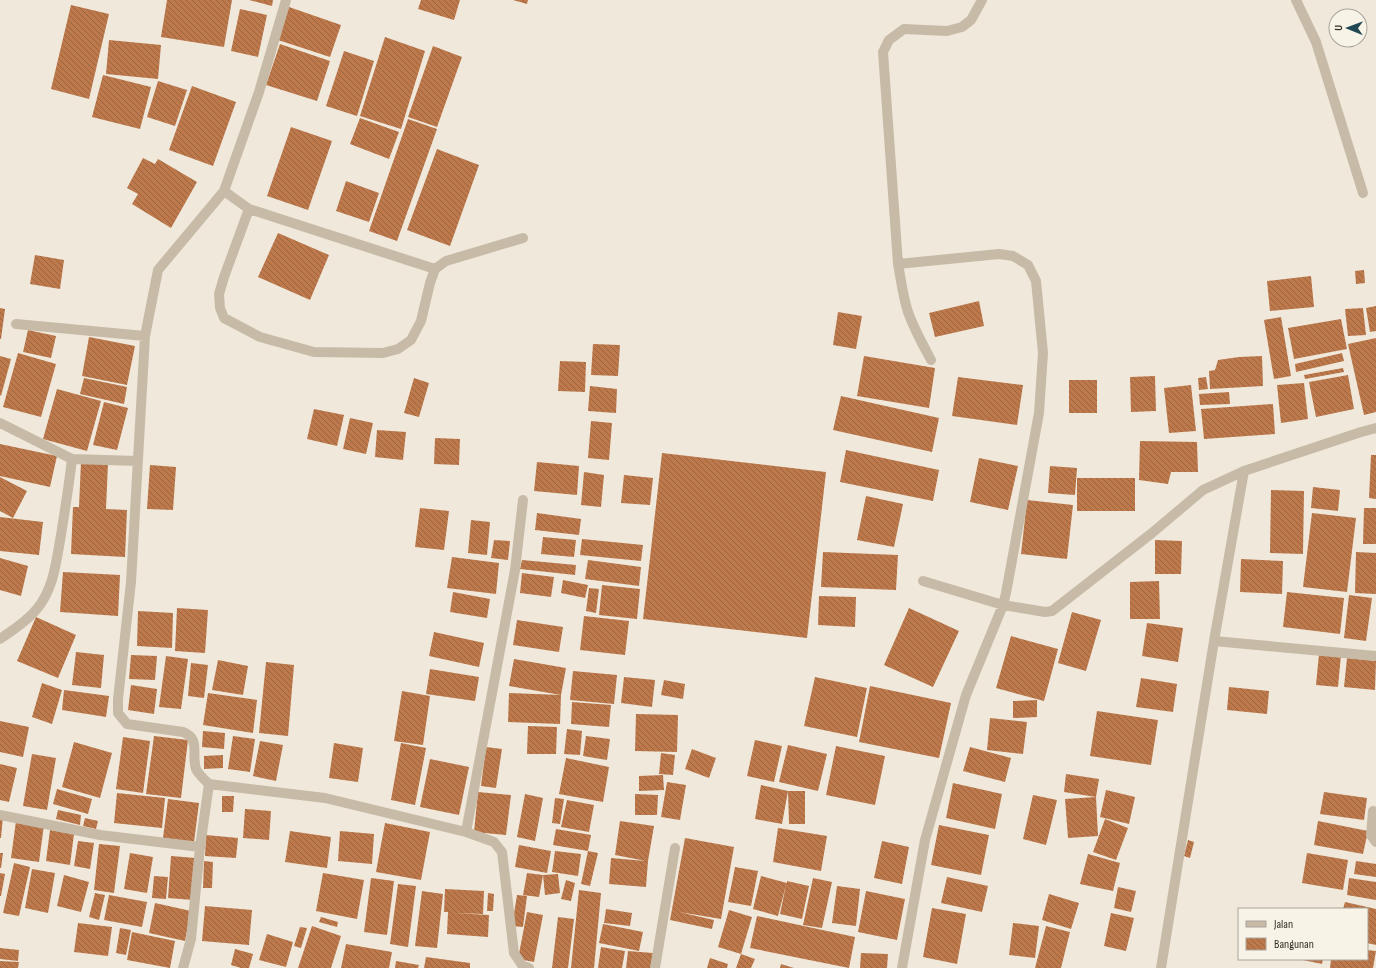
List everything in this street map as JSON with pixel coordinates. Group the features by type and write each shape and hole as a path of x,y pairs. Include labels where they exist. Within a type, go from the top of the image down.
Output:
{"street":[{"path":"286,0 259,92 224,191 158,270 145,336 131,582 118,699 118,713 127,724 183,732 191,735 194,741 196,770 209,784 325,798 466,832 494,842 502,852 514,953 522,967"},
{"path":"931,360 916,331 908,311 898,264 883,52 889,40 904,29 948,31 962,27 971,20 982,0"},
{"path":"1296,0 1316,42 1363,193"},
{"path":"224,191 249,209 435,269"},
{"path":"249,209 224,277 220,294 220,308 224,318 260,337 314,352 383,353 398,349 411,340 421,321 435,269 446,261 523,238"},
{"path":"898,264 999,254 1013,256 1028,265 1036,281 1043,353 1039,413 1004,605 966,695 946,765 925,840 902,968"},
{"path":"16,324 145,336"},
{"path":"0,423 72,459 138,462"},
{"path":"923,581 1004,605 1045,612 1052,611 1152,533 1203,490 1244,471 1376,428"},
{"path":"0,639 23,623 36,610 46,595 54,575 66,506 72,459"},
{"path":"1161,968 1214,641 1244,471"},
{"path":"466,832 515,570 524,500"},
{"path":"1214,641 1376,656"},
{"path":"183,968 191,939 200,847 209,784"},
{"path":"1373,811 1371,835 1376,842"},
{"path":"0,815 100,835 200,847"},
{"path":"655,968 675,848"}],"building":[{"path":"167,0 232,0 224,47 161,37"},
{"path":"249,0 273,0 272,6"},
{"path":"421,0 460,0 454,20 418,9"},
{"path":"513,0 528,0 527,4"},
{"path":"71,5 109,14 89,99 51,89"},
{"path":"289,7 341,25 330,57 278,40"},
{"path":"240,9 267,15 258,57 231,51"},
{"path":"385,37 425,51 401,129 360,116"},
{"path":"109,40 161,45 158,79 106,74"},
{"path":"280,44 330,61 317,101 266,85"},
{"path":"433,46 462,57 437,127 408,117"},
{"path":"344,51 374,61 357,116 326,106"},
{"path":"103,75 151,87 140,129 92,117"},
{"path":"158,81 187,90 175,126 147,117"},
{"path":"192,86 236,102 213,166 169,150"},
{"path":"360,118 399,132 389,159 350,144"},
{"path":"408,119 437,129 397,241 369,231"},
{"path":"291,127 332,141 308,210 267,196"},
{"path":"437,149 479,165 450,246 407,230"},
{"path":"143,158 155,164 158,159 197,182 171,228 132,204 138,194 127,188"},
{"path":"346,181 379,193 369,222 336,211"},
{"path":"278,233 329,255 310,300 258,277"},
{"path":"35,255 64,260 60,289 30,284"},
{"path":"1364,270 1365,283 1356,284 1355,271"},
{"path":"1311,276 1314,307 1270,311 1267,281"},
{"path":"979,301 984,326 935,337 929,313"},
{"path":"1376,306 1376,331 1370,332 1366,308"},
{"path":"0,308 5,309 1,339 0,339"},
{"path":"1363,308 1366,335 1348,336 1345,309"},
{"path":"838,312 862,316 856,349 833,345"},
{"path":"1281,317 1291,376 1274,379 1264,320"},
{"path":"1341,319 1347,349 1294,359 1288,328"},
{"path":"28,330 56,336 51,358 23,352"},
{"path":"89,337 135,346 127,385 82,376"},
{"path":"1376,338 1376,412 1364,415 1348,344"},
{"path":"593,344 620,345 618,376 591,375"},
{"path":"18,353 56,364 41,417 3,407"},
{"path":"1342,353 1344,361 1296,372 1295,364"},
{"path":"0,356 11,359 1,396 0,395"},
{"path":"864,356 935,368 929,408 857,396"},
{"path":"1262,356 1263,386 1210,389 1209,371 1215,370 1218,360"},
{"path":"560,361 586,362 585,392 558,391"},
{"path":"1343,368 1344,372 1305,379 1304,375"},
{"path":"1348,375 1354,409 1316,417 1309,382"},
{"path":"1155,376 1156,411 1131,412 1130,377"},
{"path":"958,377 1023,385 1017,425 952,416"},
{"path":"1206,377 1208,389 1199,390 1198,378"},
{"path":"84,378 127,387 124,404 80,394"},
{"path":"414,378 429,383 419,417 404,413"},
{"path":"1069,380 1097,380 1097,413 1069,413"},
{"path":"1304,383 1308,419 1281,423 1277,385"},
{"path":"1191,385 1196,431 1169,433 1164,388"},
{"path":"590,386 617,389 616,413 588,411"},
{"path":"57,389 101,401 87,451 43,439"},
{"path":"1229,392 1230,404 1200,405 1199,394"},
{"path":"841,396 939,418 932,452 833,430"},
{"path":"104,402 128,408 117,450 93,445"},
{"path":"1273,404 1275,434 1204,439 1201,409"},
{"path":"314,409 344,415 337,446 307,439"},
{"path":"350,418 373,423 366,454 343,449"},
{"path":"591,421 612,423 609,460 588,458"},
{"path":"377,430 406,432 403,460 375,457"},
{"path":"435,438 460,439 459,465 434,464"},
{"path":"1140,441 1197,442 1198,472 1171,472 1168,484 1139,480"},
{"path":"0,444 57,456 50,487 0,476"},
{"path":"846,450 939,470 933,501 840,482"},
{"path":"662,453 826,472 807,638 643,619"},
{"path":"1371,455 1376,455 1376,499 1369,498"},
{"path":"979,458 1018,466 1008,510 970,502"},
{"path":"81,462 108,463 106,509 127,510 125,557 71,554 73,507 79,507"},
{"path":"537,462 579,466 577,495 534,491"},
{"path":"150,465 176,467 173,510 147,509"},
{"path":"1050,466 1077,468 1075,495 1048,493"},
{"path":"584,472 604,475 601,507 581,505"},
{"path":"624,475 653,478 650,505 621,503"},
{"path":"0,477 27,491 13,518 0,511"},
{"path":"1077,478 1135,478 1135,511 1077,511"},
{"path":"1313,487 1340,490 1338,511 1311,508"},
{"path":"1271,490 1304,491 1303,554 1270,553"},
{"path":"866,496 903,504 894,547 857,540"},
{"path":"1027,500 1073,505 1067,559 1021,554"},
{"path":"420,508 449,511 444,550 415,547"},
{"path":"1364,508 1376,508 1376,544 1363,544"},
{"path":"537,513 581,519 579,535 535,530"},
{"path":"1312,513 1356,518 1347,592 1303,587"},
{"path":"0,517 43,522 39,555 0,551"},
{"path":"471,520 490,522 487,555 468,553"},
{"path":"543,537 576,540 574,557 541,554"},
{"path":"582,539 643,545 641,561 580,555"},
{"path":"494,540 510,541 508,560 491,558"},
{"path":"1155,540 1182,541 1181,574 1155,574"},
{"path":"823,552 898,555 896,590 821,587"},
{"path":"1356,552 1376,553 1376,594 1355,593"},
{"path":"452,557 499,563 496,594 447,588"},
{"path":"0,558 28,566 21,596 0,590"},
{"path":"1241,559 1283,561 1282,594 1240,592"},
{"path":"522,560 576,565 575,575 520,569"},
{"path":"588,560 641,567 639,586 585,579"},
{"path":"63,572 120,575 118,616 60,612"},
{"path":"522,573 554,577 551,597 520,593"},
{"path":"563,580 588,585 585,598 561,593"},
{"path":"1159,581 1160,619 1130,619 1130,582"},
{"path":"602,585 640,589 637,619 599,615"},
{"path":"589,588 599,589 596,613 586,611"},
{"path":"453,592 490,599 487,618 450,612"},
{"path":"1287,592 1344,598 1340,634 1283,627"},
{"path":"1349,595 1372,598 1366,641 1344,638"},
{"path":"819,596 856,597 855,627 818,625"},
{"path":"177,608 208,610 205,653 175,651"},
{"path":"909,608 959,631 933,687 884,665"},
{"path":"138,611 173,613 172,648 137,646"},
{"path":"1072,612 1101,620 1086,671 1058,663"},
{"path":"584,616 629,621 625,655 580,650"},
{"path":"36,617 76,635 58,678 17,661"},
{"path":"517,620 563,627 559,652 513,645"},
{"path":"1147,623 1183,628 1178,662 1142,656"},
{"path":"434,632 484,643 479,667 429,656"},
{"path":"1011,636 1058,649 1044,701 996,688"},
{"path":"76,652 104,655 101,688 72,685"},
{"path":"1319,654 1341,655 1338,687 1316,685"},
{"path":"131,655 157,656 155,680 129,679"},
{"path":"166,656 188,659 181,709 159,707"},
{"path":"1347,658 1376,661 1375,690 1344,687"},
{"path":"514,659 566,668 561,695 509,686"},
{"path":"218,660 248,666 243,695 212,690"},
{"path":"266,662 294,665 288,736 259,733"},
{"path":"191,663 208,665 204,698 188,696"},
{"path":"430,669 479,677 475,701 426,694"},
{"path":"573,671 617,675 614,704 570,700"},
{"path":"624,677 655,680 652,707 621,703"},
{"path":"815,677 867,688 857,737 804,726"},
{"path":"1141,678 1177,684 1173,712 1136,707"},
{"path":"664,680 685,684 683,699 661,695"},
{"path":"42,683 62,690 52,724 32,717"},
{"path":"131,685 157,689 154,714 128,710"},
{"path":"870,686 951,703 939,758 859,742"},
{"path":"1229,687 1269,691 1267,714 1227,710"},
{"path":"64,690 109,696 106,717 62,710"},
{"path":"402,691 430,696 423,745 394,741"},
{"path":"208,693 257,700 253,733 203,725"},
{"path":"509,693 561,695 560,724 508,722"},
{"path":"1037,700 1037,717 1013,718 1013,701"},
{"path":"572,702 611,705 609,727 571,724"},
{"path":"1097,711 1158,720 1151,765 1090,756"},
{"path":"636,714 678,715 677,752 635,751"},
{"path":"990,718 1027,722 1023,754 987,750"},
{"path":"0,721 29,727 23,757 0,752"},
{"path":"528,726 557,727 556,754 527,754"},
{"path":"567,729 582,731 580,755 564,754"},
{"path":"203,731 225,733 224,749 202,747"},
{"path":"154,736 188,740 181,798 146,794"},
{"path":"233,736 255,739 250,772 228,769"},
{"path":"586,736 610,739 607,760 583,756"},
{"path":"123,737 150,741 143,793 116,789"},
{"path":"755,740 782,746 774,782 747,776"},
{"path":"260,741 283,745 276,781 253,776"},
{"path":"74,742 112,753 100,798 62,787"},
{"path":"334,743 363,748 358,782 329,778"},
{"path":"401,743 426,748 415,805 391,800"},
{"path":"788,745 827,754 818,791 779,782"},
{"path":"836,746 885,756 875,805 826,795"},
{"path":"486,747 502,749 496,788 481,786"},
{"path":"970,747 1011,758 1005,782 963,771"},
{"path":"692,749 716,758 709,778 685,769"},
{"path":"661,753 675,755 673,775 659,774"},
{"path":"32,754 56,758 47,810 23,806"},
{"path":"223,755 223,768 204,769 204,756"},
{"path":"566,758 609,767 603,802 559,794"},
{"path":"430,759 469,767 459,815 420,807"},
{"path":"0,764 17,768 9,802 0,800"},
{"path":"1066,774 1099,779 1096,797 1064,792"},
{"path":"663,775 664,790 639,791 639,776"},
{"path":"667,782 686,785 680,820 661,817"},
{"path":"953,783 1002,794 995,829 946,818"},
{"path":"761,785 788,791 782,824 755,819"},
{"path":"57,789 92,799 88,814 53,804"},
{"path":"1106,790 1135,797 1129,824 1100,817"},
{"path":"788,791 805,791 805,824 789,824"},
{"path":"478,792 511,795 506,835 474,832"},
{"path":"1324,792 1367,798 1364,820 1320,814"},
{"path":"117,793 165,798 162,828 114,823"},
{"path":"525,794 543,798 535,841 517,837"},
{"path":"635,794 658,795 657,815 635,815"},
{"path":"1033,795 1057,800 1046,845 1023,839"},
{"path":"222,796 234,796 233,812 222,812"},
{"path":"1096,797 1098,836 1068,838 1065,799"},
{"path":"555,798 564,799 560,824 552,823"},
{"path":"168,799 199,803 194,842 163,838"},
{"path":"567,800 594,805 589,832 561,827"},
{"path":"245,809 271,811 269,840 243,838"},
{"path":"58,810 81,815 80,825 56,819"},
{"path":"0,816 3,816 1,838 0,838"},
{"path":"85,818 98,821 96,829 83,826"},
{"path":"1105,819 1128,828 1116,860 1093,852"},
{"path":"16,821 44,825 39,862 11,858"},
{"path":"620,821 654,826 648,861 646,887 609,884 611,858 646,861 615,855"},
{"path":"1318,821 1368,831 1363,854 1314,845"},
{"path":"385,823 430,832 421,880 376,872"},
{"path":"939,825 989,835 981,875 931,865"},
{"path":"778,828 827,836 821,871 773,862"},
{"path":"556,829 591,835 588,851 553,845"},
{"path":"50,830 74,834 70,865 46,861"},
{"path":"290,831 331,837 327,868 285,862"},
{"path":"340,831 374,834 372,864 338,861"},
{"path":"206,835 238,838 236,858 205,856"},
{"path":"685,838 734,847 721,919 679,912 714,920 712,929 670,920"},
{"path":"1188,840 1194,842 1190,858 1184,856"},
{"path":"78,841 94,843 90,869 74,866"},
{"path":"882,841 909,847 902,884 874,878"},
{"path":"99,844 120,846 114,893 94,890"},
{"path":"519,845 551,851 547,873 515,867"},
{"path":"555,851 581,854 578,876 552,872"},
{"path":"588,851 598,853 590,886 581,884"},
{"path":"0,853 3,853 1,868 0,868"},
{"path":"130,853 153,857 147,893 124,889"},
{"path":"1307,853 1348,860 1343,890 1302,883"},
{"path":"1088,854 1120,863 1113,891 1080,884"},
{"path":"171,856 196,858 193,900 168,898"},
{"path":"204,861 213,862 212,888 203,888"},
{"path":"1356,861 1376,864 1376,877 1354,874"},
{"path":"14,863 30,867 19,916 3,913"},
{"path":"735,867 758,871 751,906 728,902"},
{"path":"32,869 55,873 48,913 25,908"},
{"path":"0,873 5,874 1,896 0,896"},
{"path":"323,873 364,880 357,919 316,911"},
{"path":"527,873 543,875 539,897 523,895"},
{"path":"558,874 560,893 545,895 543,875"},
{"path":"64,875 89,882 81,912 57,906"},
{"path":"154,876 168,877 166,899 152,898"},
{"path":"761,876 787,883 787,881 809,886 802,919 780,914 786,885 778,916 753,909"},
{"path":"947,877 988,886 982,912 941,903"},
{"path":"371,878 394,881 387,935 364,932"},
{"path":"813,878 832,882 822,928 803,925"},
{"path":"1349,878 1376,882 1376,900 1347,895"},
{"path":"566,880 575,883 571,901 561,899"},
{"path":"398,884 416,886 408,947 390,944"},
{"path":"837,886 860,889 856,926 832,923"},
{"path":"1118,887 1136,891 1131,912 1114,908"},
{"path":"445,889 484,891 483,914 454,913 489,915 488,937 447,934 448,912 444,912"},
{"path":"579,890 601,893 594,968 571,968"},
{"path":"422,891 443,894 437,948 415,946"},
{"path":"866,891 905,899 897,940 858,932"},
{"path":"95,893 105,895 99,920 89,917"},
{"path":"488,893 494,894 493,911 487,911"},
{"path":"1049,894 1079,903 1071,929 1042,920"},
{"path":"109,895 147,902 142,927 104,920"},
{"path":"517,895 527,896 523,927 512,926"},
{"path":"1345,902 1376,909 1376,945 1368,943 1368,908 1343,908"},
{"path":"155,903 191,911 185,941 149,933"},
{"path":"205,906 252,910 249,945 202,941"},
{"path":"932,908 966,914 957,964 923,957"},
{"path":"606,909 632,913 630,926 604,923"},
{"path":"729,910 752,917 741,954 718,947"},
{"path":"527,912 543,915 534,962 518,959"},
{"path":"1111,913 1134,918 1126,951 1104,946"},
{"path":"757,916 855,937 849,968 750,948"},
{"path":"321,917 338,922 337,927 319,922"},
{"path":"558,917 574,919 568,968 552,968"},
{"path":"78,923 112,927 108,956 74,952"},
{"path":"1013,923 1039,926 1035,958 1009,955"},
{"path":"603,924 643,932 639,951 599,943"},
{"path":"312,926 341,936 331,968 298,968"},
{"path":"1046,926 1070,932 1061,968 1035,968"},
{"path":"300,927 307,928 301,948 294,946"},
{"path":"120,928 131,930 126,955 116,953"},
{"path":"132,932 175,941 170,968 127,960"},
{"path":"267,934 293,942 286,967 259,960"},
{"path":"346,944 392,952 389,968 341,968"},
{"path":"601,947 625,951 622,968 598,968"},
{"path":"0,948 19,950 18,961 0,959"},
{"path":"235,949 253,954 249,968 241,968 231,965"},
{"path":"1368,950 1376,951 1373,968 1330,968 1331,960 1368,960"},
{"path":"628,951 653,953 652,968 626,968"},
{"path":"861,953 888,954 887,968 860,968"},
{"path":"741,954 755,959 751,968 736,968"},
{"path":"426,957 470,963 470,968 424,968"},
{"path":"710,958 728,964 727,968 707,968"},
{"path":"1303,960 1323,960 1322,964"},
{"path":"0,961 19,962 18,968 0,968"},
{"path":"396,961 419,965 418,968 395,968"},
{"path":"781,964 794,968 780,968"}]}
